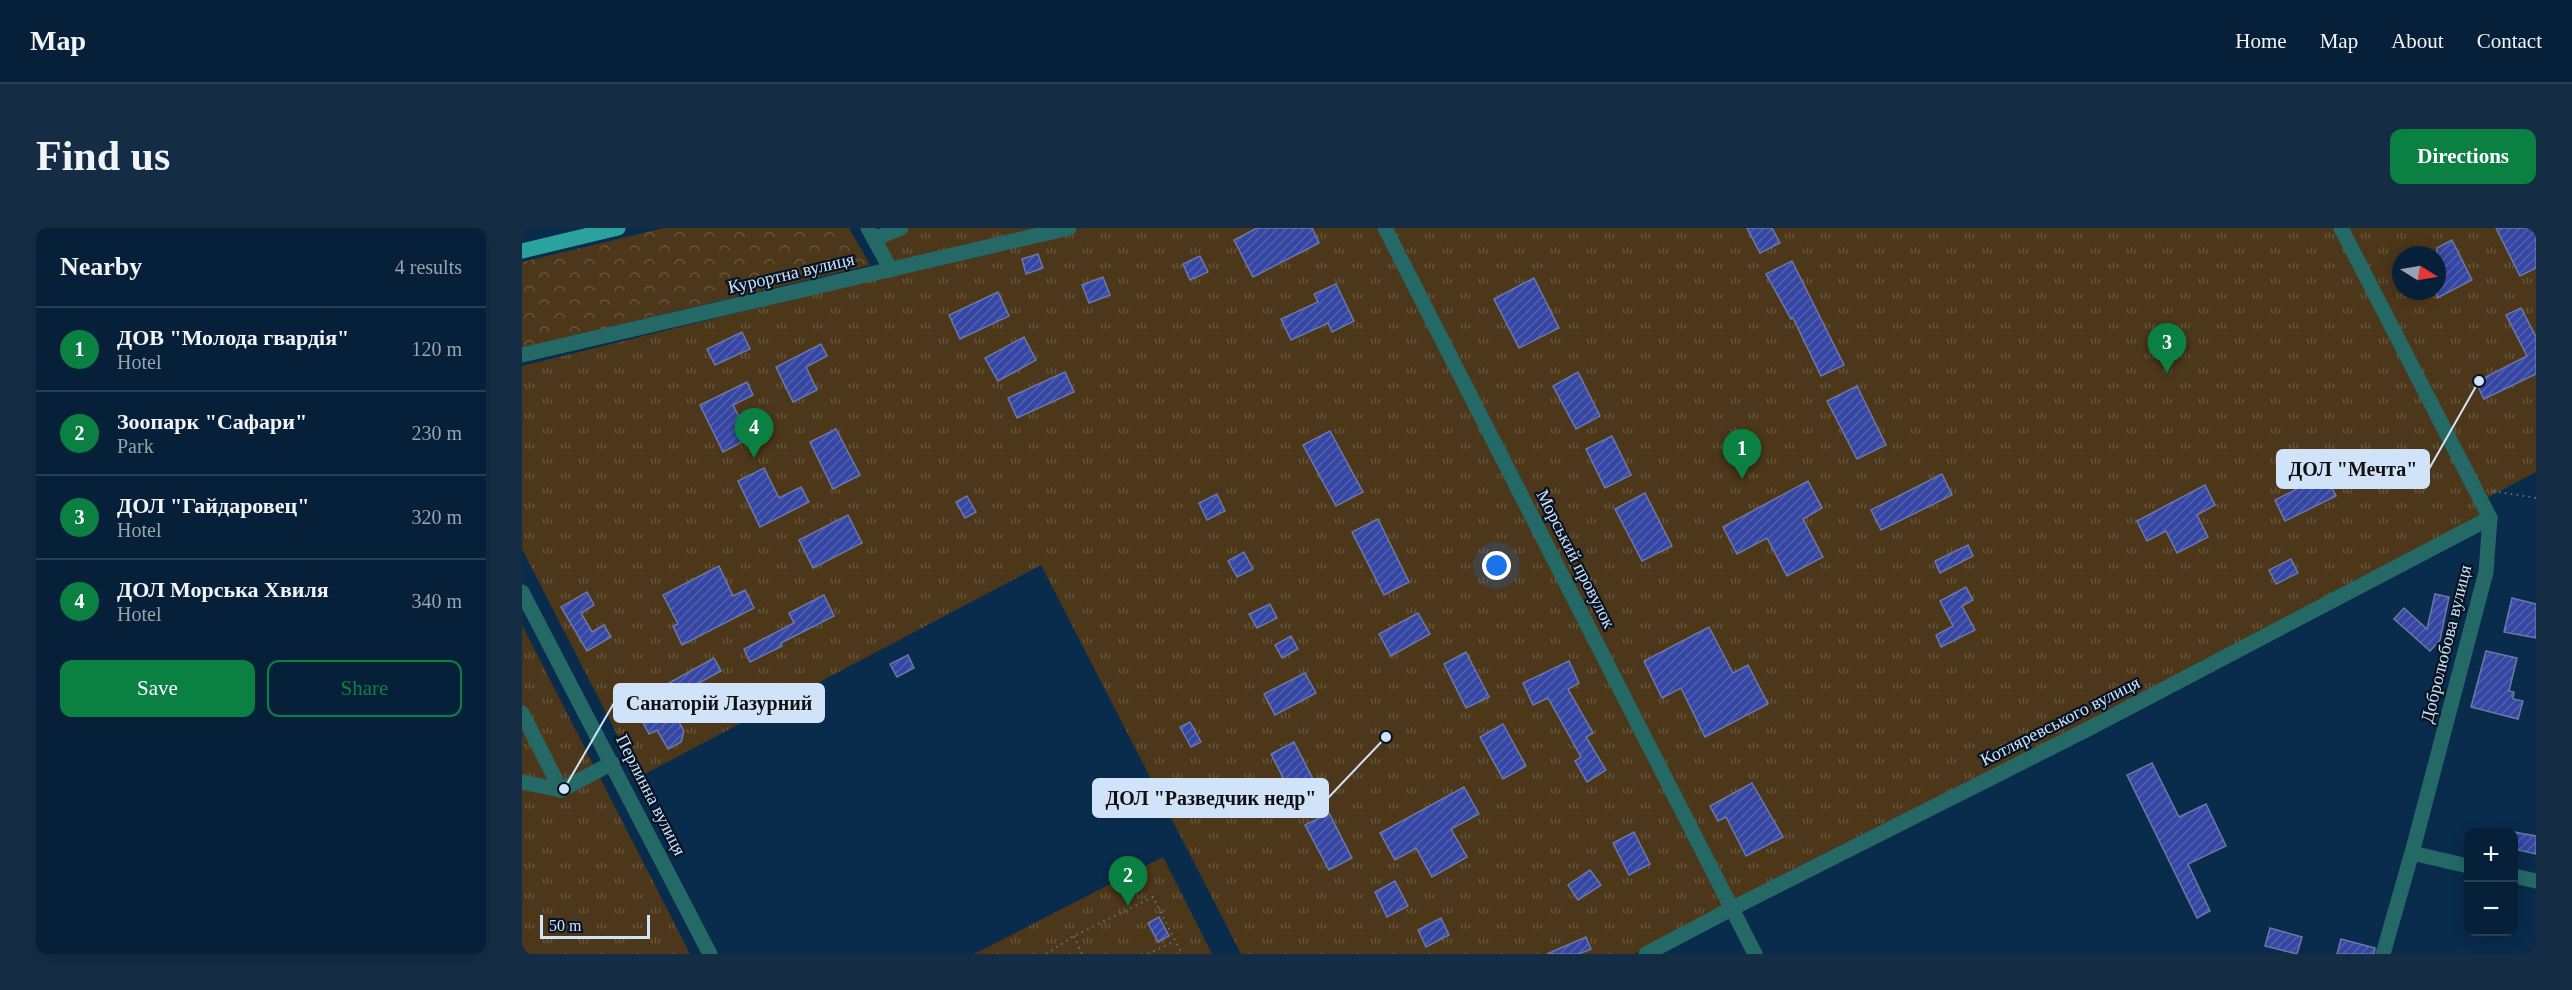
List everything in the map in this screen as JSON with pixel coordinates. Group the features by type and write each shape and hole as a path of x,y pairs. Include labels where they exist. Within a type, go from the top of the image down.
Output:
{"main road":[{"path":"522,251 618,228"}],"street":[{"name":"Курортна вулиця","path":"871,234 901,228"},
{"name":"Курортна вулиця","path":"522,355 1069,228"},
{"name":"Морський провулок","path":"1385,228 1755,954"},
{"path":"2341,228 2490,518"},
{"path":"871,234 891,270"},
{"name":"Котляревського вулиця","path":"1646,954 2088,729 2490,518"},
{"name":"Добролюбова вулиця","path":"2383,954 2486,572 2490,518"},
{"name":"Перлинна вулиця","path":"522,592 710,954"},
{"path":"522,713 561,790"},
{"path":"522,782 561,790 612,763"},
{"path":"2412,853 2464,865"},
{"path":"2518,877 2536,881"}],"path":[{"path":"2475,488 2536,498"},
{"path":"1046,954 1074,936 1153,897 1182,954"},
{"path":"1074,936 1082,954"},
{"path":"1148,954 1175,940"}],"green space":[{"path":"664,228 849,228 870,265 522,348 522,262"},
{"path":"909,228 1069,228 892,269 876,241"},
{"path":"1082,228 2341,228 2490,518 1730,908 1634,954 1241,954 1041,565 639,777 522,549 522,366"},
{"path":"2342,228 2536,228 2536,472 2483,500"},
{"path":"522,625 690,954 522,954"},
{"path":"1163,857 1212,954 974,954"}],"building":[{"path":"1257,228 1312,228 1319,243 1253,277 1234,240"},
{"path":"1747,228 1772,228 1780,243 1760,253"},
{"path":"2496,228 2536,228 2536,268 2520,276"},
{"path":"2452,240 2472,280 2446,293 2446,246 2441,246"},
{"path":"1038,254 1043,268 1026,274 1022,259"},
{"path":"1200,256 1208,272 1190,280 1183,264"},
{"path":"1792,261 1844,365 1821,376 1793,318 1791,319 1766,274"},
{"path":"1103,277 1110,295 1089,303 1082,285"},
{"path":"1534,278 1559,328 1519,348 1494,299"},
{"path":"1336,284 1354,321 1332,332 1328,323 1291,340 1281,319 1318,302 1314,294"},
{"path":"998,292 1009,316 960,339 949,315"},
{"path":"2521,308 2536,337 2536,374 2484,399 2476,382 2527,356 2506,315"},
{"path":"742,332 750,349 715,365 707,349"},
{"path":"1024,337 1036,360 998,381 985,358"},
{"path":"821,344 827,356 806,367 817,390 793,402 776,367"},
{"path":"1065,372 1074,392 1017,418 1008,398"},
{"path":"1578,372 1600,416 1576,429 1553,386"},
{"path":"747,382 753,395 733,405 750,438 723,452 700,405"},
{"path":"1857,386 1886,445 1857,459 1827,401"},
{"path":"836,429 860,475 833,489 810,442"},
{"path":"1330,431 1363,492 1336,506 1303,445"},
{"path":"1612,436 1631,475 1605,488 1586,449"},
{"path":"764,468 779,498 801,487 809,502 760,527 738,481"},
{"path":"1942,474 1952,495 1881,530 1871,510"},
{"path":"2325,475 2336,496 2285,521 2275,500"},
{"path":"1808,481 1822,508 1803,519 1823,557 1787,576 1767,538 1737,554 1723,527"},
{"path":"2205,485 2215,505 2197,515 2208,537 2177,553 2166,531 2147,541 2137,521"},
{"path":"1645,493 1672,546 1642,561 1615,509"},
{"path":"1217,494 1225,511 1207,520 1199,503"},
{"path":"967,496 976,512 965,518 956,502"},
{"path":"848,515 862,543 813,568 799,540"},
{"path":"1378,519 1409,582 1384,595 1352,532"},
{"path":"1968,545 1973,556 1940,573 1935,561"},
{"path":"1244,552 1253,569 1237,577 1228,561"},
{"path":"2291,559 2298,573 2276,584 2269,570"},
{"path":"719,566 733,596 745,590 754,608 682,645 673,626 678,624 663,595"},
{"path":"1966,587 1973,600 1962,606 1975,630 1941,647 1936,635 1953,626 1940,601"},
{"path":"587,592 594,605 581,613 592,632 604,625 611,637 587,651 561,607"},
{"path":"2435,594 2449,597 2440,640 2430,651 2394,619 2404,608 2427,629"},
{"path":"824,595 834,616 750,662 744,649 794,623 789,613"},
{"path":"2512,598 2536,604 2536,638 2504,632"},
{"path":"1270,604 1277,618 1257,628 1249,614"},
{"path":"1418,613 1430,634 1391,656 1379,634"},
{"path":"1709,627 1733,673 1748,665 1768,704 1705,737 1681,688 1662,698 1644,661"},
{"path":"1291,636 1298,649 1282,658 1275,645"},
{"path":"2486,651 2517,658 2509,691 2514,692 2513,699 2523,701 2518,719 2471,707"},
{"path":"1466,652 1489,697 1466,708 1444,664"},
{"path":"908,655 914,668 897,677 890,664"},
{"path":"714,658 721,671 675,696 669,683"},
{"path":"1569,661 1579,683 1568,689 1593,733 1586,737 1606,770 1587,782 1575,761 1581,757 1548,698 1533,705 1523,683"},
{"path":"1305,673 1316,693 1275,715 1264,694"},
{"path":"667,700 684,731 681,742 668,749 657,730 649,734 639,715"},
{"path":"1190,722 1201,742 1191,747 1180,727"},
{"path":"1503,724 1526,766 1503,779 1480,737"},
{"path":"1294,742 1316,785 1293,797 1271,754"},
{"path":"2152,763 2179,817 2206,804 2226,846 2188,864 2210,911 2197,918 2127,775"},
{"path":"1752,783 1783,837 1746,856 1726,817 1718,821 1710,806"},
{"path":"1464,787 1479,814 1451,829 1467,857 1432,877 1416,848 1395,860 1380,833"},
{"path":"1329,813 1352,858 1329,870 1305,825"},
{"path":"1634,832 1650,864 1629,875 1613,843"},
{"path":"2518,833 2536,836 2536,854 2518,850"},
{"path":"1590,870 1601,885 1578,900 1568,885"},
{"path":"1395,881 1408,906 1387,917 1375,892"},
{"path":"1159,917 1169,936 1158,942 1148,923"},
{"path":"1441,918 1449,935 1426,947 1418,930"},
{"path":"2270,928 2302,937 2297,954 2265,946"},
{"path":"1586,937 1591,949 1579,954 1547,954"},
{"path":"2341,939 2375,948 2374,954 2337,954"}],"place":[{"name":"ДОЛ \"Гайдаровец\"","path":"2167,373"},
{"name":"ДОЛ \"Мечта\"","path":"2479,381"},
{"name":"ДОЛ Морська Хвиля","path":"754,458"},
{"name":"ДОВ \"Молода гвардія\"","path":"1742,479"},
{"name":"ДОЛ \"Разведчик недр\"","path":"1386,737"},
{"name":"Санаторій Лазурний","path":"564,789"},
{"name":"Зоопарк \"Сафари\"","path":"1128,906"}]}
